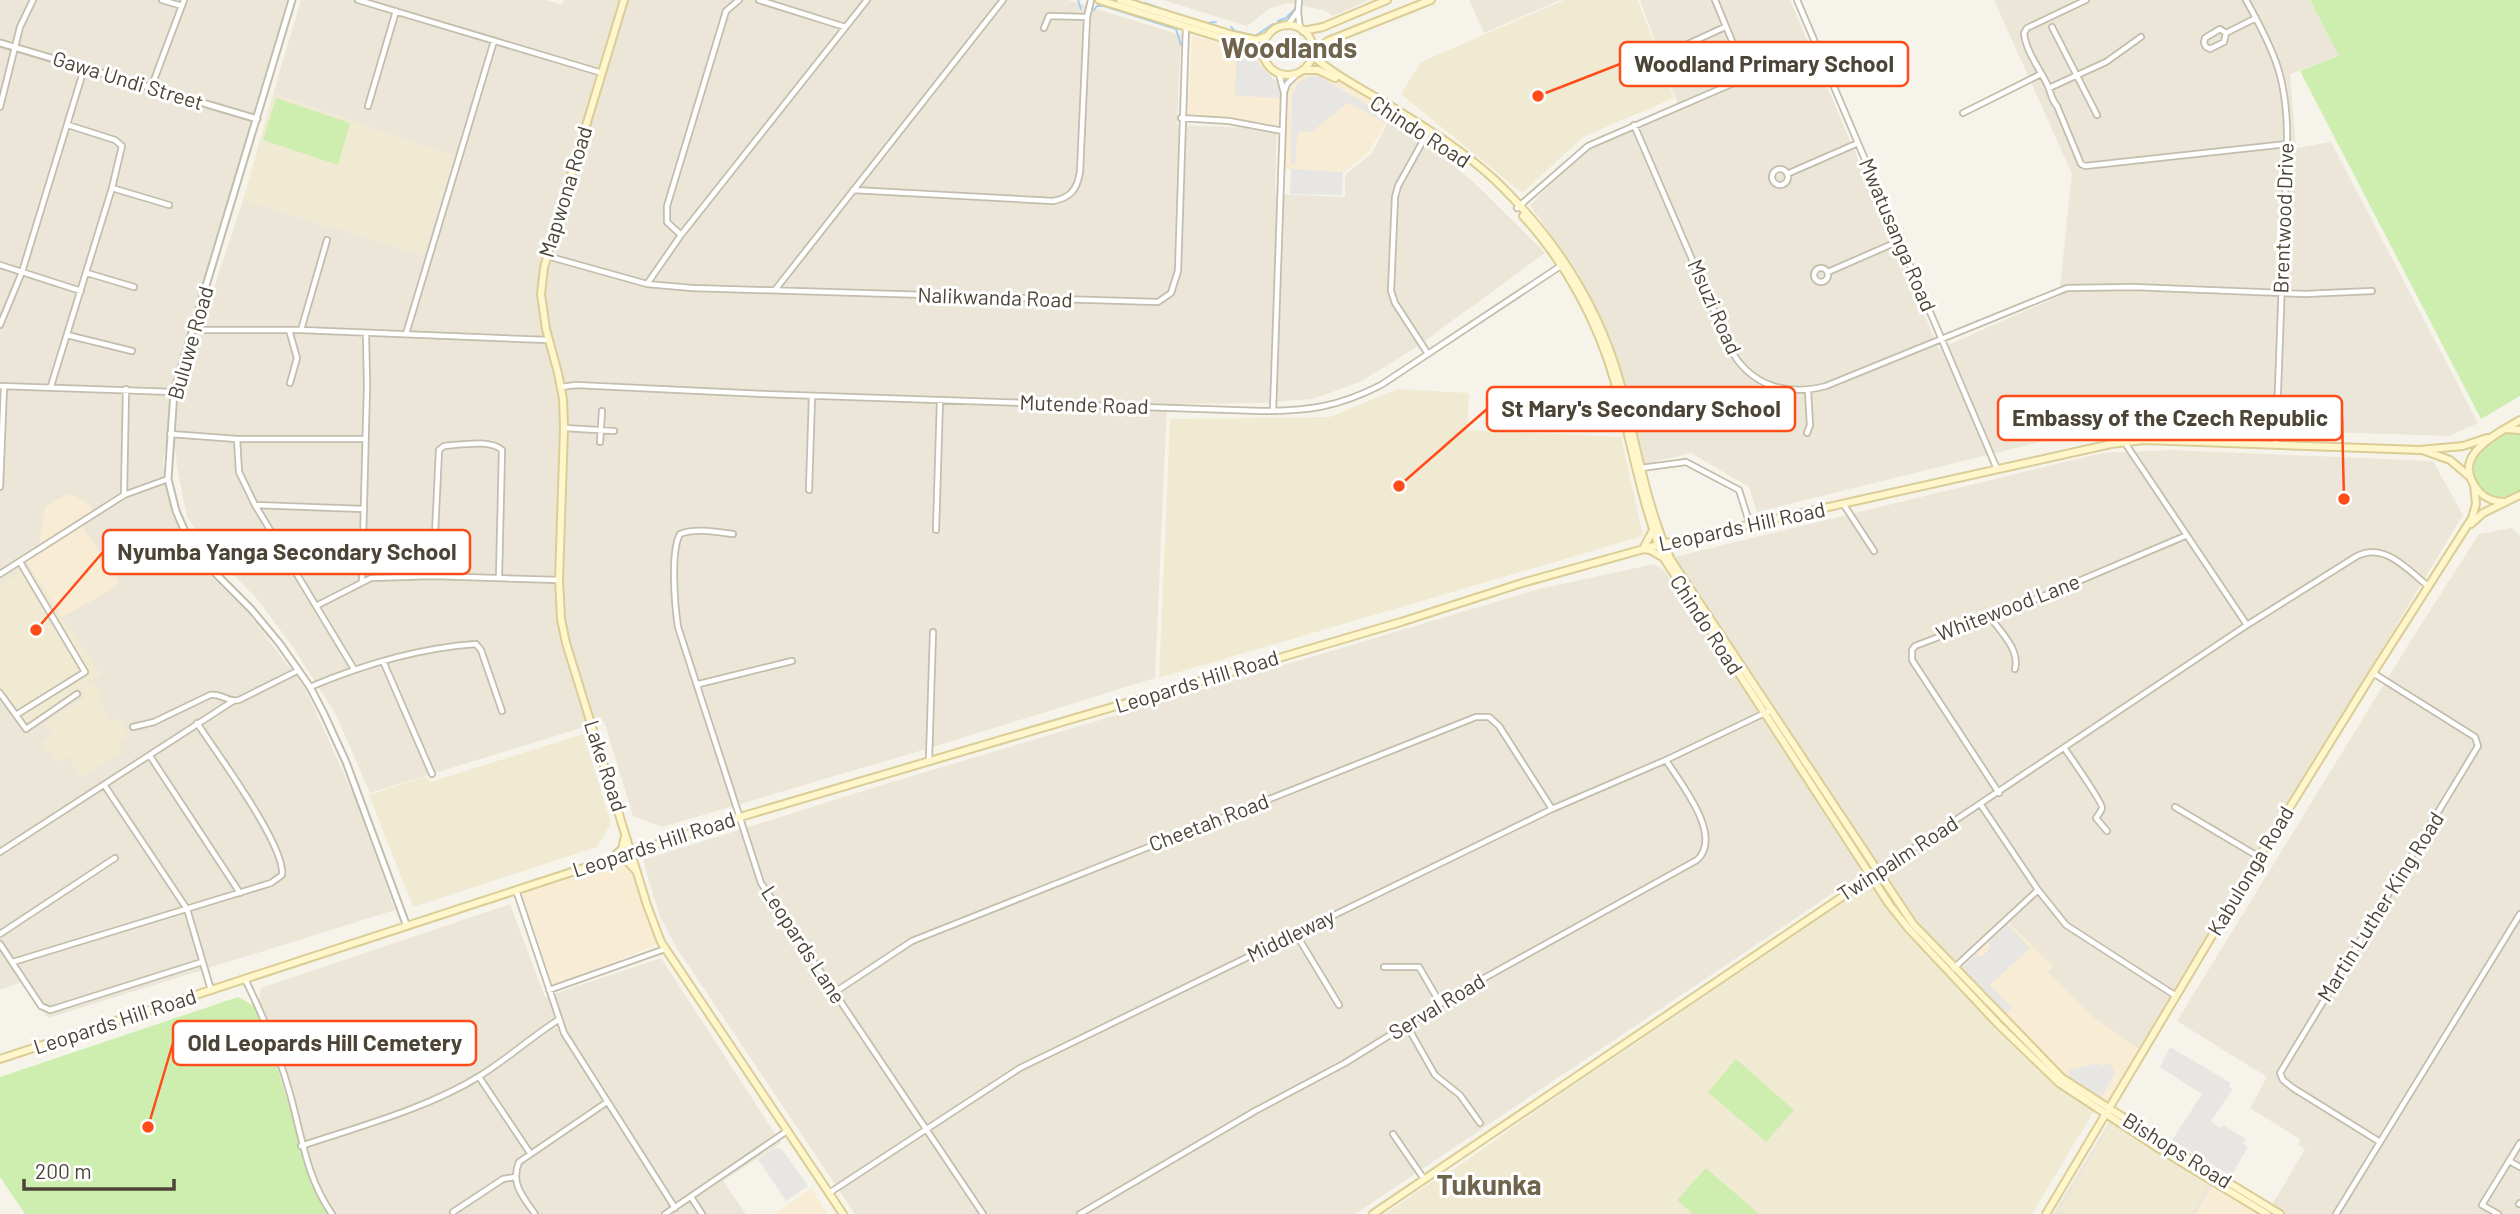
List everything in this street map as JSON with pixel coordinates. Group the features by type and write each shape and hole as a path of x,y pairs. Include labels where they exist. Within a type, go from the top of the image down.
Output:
{"main road":[{"name":"Mapwona Road","path":"561,387 548,340 541,284 624,0"},
{"path":"1099,0 1256,40 1279,27 1301,30 1324,27 1387,0"},
{"path":"1120,0 1254,49 1279,74 1300,72 1312,54 1328,41 1431,0"},
{"path":"1301,30 1310,38 1312,54"},
{"path":"1265,60 1263,45 1267,36"},
{"name":"Chindo Road","path":"1312,54 1335,74 1476,164 1546,235 1594,314 1608,346 1620,382 1639,469 1663,557 1874,875 1903,913 2043,1069 2059,1083 2108,1112"},
{"name":"Chindo Road","path":"1300,72 1311,69 1325,73 1428,132"},
{"name":"Lake Road","path":"561,387 564,428 559,580 561,619 566,643 647,905 665,949 843,1214"},
{"name":"Leopards Hill Road","path":"0,1059 406,924 740,817 1401,622 1522,583 1661,544 1844,505 2086,448 2124,442 2144,440 2420,450 2463,446 2487,438 2520,420"},
{"path":"2503,430 2520,430"},
{"path":"2487,438 2472,458 2470,478 2490,500 2515,499"},
{"name":"Leopards Hill Road","path":"2420,450 2450,460 2470,478"},
{"name":"Kabulonga Road","path":"2046,1214 2259,858 2463,532 2476,508 2474,485"},
{"name":"Kabulonga Road","path":"2463,532 2480,516 2515,499"},
{"path":"1663,557 1657,552 1643,549 1656,530 1664,537 1679,540 1671,552 1671,560"},
{"name":"Chindo Road","path":"1661,544 1767,712"},
{"path":"613,858 622,849 626,834 638,844 650,845"},
{"path":"637,866 641,851 650,845"},
{"path":"613,858 628,862 638,875"},
{"name":"Twinpalm Road","path":"1373,1214 1874,875"},
{"name":"Bishops Road","path":"2108,1112 2267,1214"},
{"name":"Bishops Road","path":"2108,1112 2280,1214"}],"street":[{"path":"0,107 22,20 33,0"},
{"path":"151,89 183,3 162,0"},
{"name":"Buluwe Road","path":"292,0 174,392 167,479 176,511 190,543 209,567 251,609 310,687 346,761 406,924"},
{"path":"358,0 602,74"},
{"path":"681,235 667,222 667,206 726,10 739,0"},
{"path":"759,0 845,27"},
{"path":"648,284 681,235 867,0"},
{"path":"775,290 1003,0"},
{"path":"853,191 1053,201 1073,193 1080,173 1090,0"},
{"path":"1299,0 1297,12 1301,30"},
{"path":"1715,0 1747,77"},
{"name":"Mwatusanga Road","path":"1797,0 1997,469"},
{"path":"2087,0 2025,31 2024,40 2049,88 2051,99 2068,132 2077,159 2085,166 2287,144"},
{"name":"Brentwood Drive","path":"2246,0 2270,44 2282,78 2286,101 2287,144 2276,444"},
{"path":"368,106 396,11"},
{"path":"1287,26 1297,12"},
{"path":"1044,28 1049,16 1087,17"},
{"path":"2226,33 2256,18"},
{"name":"Nalikwanda Road","path":"547,256 648,284 692,288 1158,302 1171,293 1178,271 1181,118 1187,24"},
{"path":"2052,26 2097,115"},
{"path":"1677,48 1726,27"},
{"path":"2220,29 2226,33 2224,42 2210,49 2206,47 2205,38 2220,29"},
{"path":"2049,88 2106,62 2141,37"},
{"path":"406,334 494,41"},
{"name":"Gawa Undi Street","path":"0,43 257,119"},
{"path":"1518,207 1581,151 1634,125 1816,47"},
{"path":"0,325 22,272 84,69"},
{"path":"1284,93 1287,84 1300,72"},
{"path":"1273,411 1284,93 1279,74"},
{"path":"1963,113 2041,74"},
{"path":"1181,118 1229,121 1283,131"},
{"path":"51,386 113,188 122,144 68,125"},
{"name":"Msuzi Road","path":"1634,125 1736,358 1751,375 1782,390 1808,391 1835,383 2067,288 2133,287 2282,293 2372,291"},
{"path":"1428,132 1398,186 1395,197 1391,291 1395,303 1428,354"},
{"path":"1787,174 1858,144"},
{"path":"113,188 169,205"},
{"path":"300,330 327,240"},
{"path":"1828,272 1899,241"},
{"name":"Mutende Road","path":"561,387 576,385 811,396 1306,411 1324,408 1361,395 1408,369 1563,264"},
{"path":"0,265 81,291"},
{"path":"87,273 134,287"},
{"path":"194,330 300,330 548,340"},
{"path":"289,330 297,358 290,383"},
{"path":"362,581 366,334"},
{"path":"67,335 132,351"},
{"path":"0,487 2,386 174,392"},
{"path":"124,495 126,389"},
{"path":"1807,433 1810,425 1808,391"},
{"path":"809,490 811,396"},
{"path":"936,530 940,400"},
{"path":"600,442 602,411"},
{"path":"564,428 614,431"},
{"path":"169,434 237,439 365,439"},
{"path":"237,439 238,468 255,505 354,668"},
{"path":"2124,442 2247,625"},
{"path":"433,576 439,450 444,446 471,445 496,446 502,450 499,577"},
{"path":"1639,469 1681,462 1696,466 1739,491 1750,526"},
{"path":"0,574 124,495 167,479"},
{"path":"255,505 363,509"},
{"path":"1844,505 1874,551"},
{"name":"Leopards Lane","path":"733,534 685,532 677,538 676,612 678,627 699,684 761,883 983,1214"},
{"name":"Whitewood Lane","path":"1999,793 1916,667 1911,656 1912,650 1920,642 1990,617 2185,536"},
{"name":"Twinpalm Road","path":"1874,875 2247,625 2367,551 2373,550 2391,557 2428,586"},
{"path":"16,715 85,672 20,562"},
{"path":"316,606 371,578 433,576 559,580"},
{"path":"1990,617 2017,657 2015,669"},
{"path":"929,760 933,632"},
{"path":"310,687 354,668 475,644 484,659 502,711"},
{"path":"383,661 432,774"},
{"path":"699,684 792,662"},
{"path":"0,852 233,701 256,693 297,671"},
{"name":"Martin Luther King Road","path":"2373,673 2474,737 2478,746 2280,1073 2283,1080 2293,1088 2380,1142"},
{"path":"0,693 26,729 77,694"},
{"path":"133,727 154,722 210,695 220,695 233,701"},
{"name":"Middleway","path":"829,1194 1020,1068 1552,809 1767,712"},
{"name":"Cheetah Road","path":"835,992 912,941 1476,717 1489,718 1499,726 1552,809"},
{"path":"13,962 240,893 278,880 282,875 282,862 270,834 197,723"},
{"path":"2065,748 2076,768 2102,802 2103,807 2096,818 2107,831"},
{"path":"150,756 240,893"},
{"name":"Serval Road","path":"1080,1214 1255,1111 1345,1063 1440,1003 1701,856 1706,845 1703,824 1665,760"},
{"path":"105,786 187,909 211,990"},
{"path":"1981,805 2038,890 2071,930 2176,996"},
{"path":"2175,807 2259,858"},
{"path":"0,934 115,858"},
{"path":"516,890 558,1020 570,1044 675,1208"},
{"path":"1952,970 2038,890"},
{"path":"2336,1214 2520,914"},
{"path":"1296,934 1339,1004"},
{"path":"0,944 41,1006 50,1010 202,961"},
{"path":"549,990 665,949"},
{"path":"1384,967 1419,967 1440,1003"},
{"path":"245,979 260,1007 281,1064 313,1183 332,1214"},
{"path":"301,1146 405,1110 478,1077 558,1020"},
{"path":"1406,1024 1435,1075 1456,1092 1480,1123"},
{"path":"478,1077 530,1153"},
{"path":"535,1214 517,1185 515,1177 519,1161 607,1102"},
{"path":"665,1214 787,1131"},
{"path":"1393,1134 1424,1180"},
{"path":"2497,1214 2482,1205 2520,1143"},
{"path":"2509,1161 2520,1167"},
{"path":"453,1213 503,1179 515,1177"},
{"path":"691,1197 702,1214"}],"shaded area":[{"path":"0,0 287,0 179,367 163,464 172,515 202,568 246,610 305,688 353,794 395,910 48,1018 22,982 0,990"},
{"path":"301,0 546,0 562,5 564,0 1068,0 1181,35 1177,125 1277,129 1275,194 1345,197 1345,175 1372,153 1389,120 1441,154 1481,189 1545,253 1415,348 1360,382 1312,399 1261,403 1167,404 1155,678 662,827 633,816 604,721 370,793 336,715 293,647 257,599 212,553 187,517 177,467 173,426 177,400 243,200 423,255 454,156 273,94"},
{"path":"1163,0 1369,0 1333,16 1324,10 1289,3 1270,8 1247,26"},
{"path":"1469,0 1560,0 1484,33"},
{"path":"1564,0 1638,0 1674,98 1583,137 1522,193 1401,94 1421,62"},
{"path":"1640,0 1790,0 1939,349 2059,296 2072,174 1994,0 2310,0 2339,56 2290,74 2296,148 2331,142 2478,423 2449,436 2097,428 1757,512 1749,487 1691,453 1645,464 1611,339 1578,273 1530,205 1586,150 1679,108"},
{"path":"1192,36 1226,44 1255,56 1269,75 1280,84 1282,91 1278,125 1187,122"},
{"path":"1237,50 1254,57 1279,84 1280,98 1235,94"},
{"path":"1320,70 1392,112 1369,152 1345,172 1284,169 1288,92 1299,76"},
{"path":"1310,76 1319,76 1388,117 1384,122 1349,103 1346,104 1312,132 1300,131 1295,165 1291,163 1292,96 1297,84"},
{"path":"273,94 454,156 423,255 243,200"},
{"path":"1291,169 1343,172 1342,195 1290,194"},
{"path":"1398,389 1469,393 1467,430 1621,437 1643,536 1159,678 1170,419 1330,417"},
{"path":"2171,450 2433,461 2463,515 2140,1050 2093,1017 2047,972 2053,967 2007,921 1959,970 1914,920 1674,557 2102,453"},
{"path":"69,493 90,505 93,516 83,523 84,529 119,582 112,589 62,617 26,561 39,544 45,507"},
{"path":"2512,528 2520,536 2520,1214 2053,1214 2110,1121 2268,1212 2305,1149 2298,1145 2301,1140 2250,1108 2267,1077 2177,1021 2479,534"},
{"path":"1654,564 1663,569 1866,871 1355,1214 855,1214 676,947 659,914 643,860 882,785 1539,589"},
{"path":"28,567 101,674 28,724 0,687 0,586"},
{"path":"93,682 103,699 99,702 112,721 117,718 130,737 118,745 122,752 81,777 68,756 56,763 42,743 53,735 45,723 85,697 81,689"},
{"path":"583,734 611,823 597,847 413,907 369,795 427,776 430,782"},
{"path":"617,859 630,870 657,945 553,986 521,892"},
{"path":"1870,884 1876,885 1905,933 2056,1087 2094,1111 2032,1214 1385,1214 1440,1176 1442,1178"},
{"path":"510,904 545,997 661,958 781,1143 723,1181 746,1214 329,1214 319,1199 258,1008 261,988"},
{"path":"2007,921 2053,966 2048,972 2093,1017 2140,1050 2107,1106 2069,1083 1959,970"},
{"path":"2007,924 2030,948 1990,985 2012,1008 2006,1014 1962,968 1976,954 1980,958 1991,947 1988,943"},
{"path":"2170,1047 2231,1083 2229,1087 2233,1089 2211,1121 2220,1128 2223,1125 2246,1139 2243,1144 2248,1147 2231,1176 2172,1140 2202,1094 2160,1067"},
{"path":"2099,1063 2101,1066 2110,1063 2115,1074 2100,1099 2065,1077 2070,1075 2069,1070"},
{"path":"2112,1123 2210,1182 2191,1214 2066,1214 2060,1210"},
{"path":"775,1148 782,1149 808,1186 786,1201 758,1159"},
{"path":"2212,1186 2260,1214 2195,1214"},
{"path":"812,1188 827,1214 775,1214"}],"green space":[{"path":"2310,0 2520,0 2520,396 2481,419 2300,71 2339,56"},
{"path":"276,98 350,123 338,165 263,140"},
{"path":"2510,431 2520,433 2520,491 2506,499 2493,498 2483,492 2476,481 2474,468 2479,454 2490,441"},
{"path":"238,997 258,1008 319,1199 329,1214 25,1214 0,1177 0,1077"},
{"path":"1736,1059 1794,1110 1766,1142 1708,1092"},
{"path":"1706,1168 1759,1214 1693,1214 1677,1200"}],"waterway":[{"path":"1078,0 1081,9"},
{"path":"1134,0 1140,2"},
{"path":"1145,3 1171,12"},
{"path":"1094,10 1097,6 1104,6 1176,29 1181,45"},
{"path":"1278,21 1286,18 1295,9"},
{"path":"1208,23 1216,22"},
{"path":"1231,27 1235,31 1255,36 1273,24"}],"place":[{"name":"Woodland Primary School","path":"1538,96"},
{"name":"St Mary's Secondary School","path":"1399,486"},
{"name":"Embassy of the Czech Republic","path":"2344,499"},
{"name":"Nyumba Yanga Secondary School","path":"36,630"},
{"name":"Old Leopards Hill Cemetery","path":"148,1127"}],"district":[{"name":"Woodlands","path":"1289,48"},
{"name":"Tukunka","path":"1489,1185"}]}
